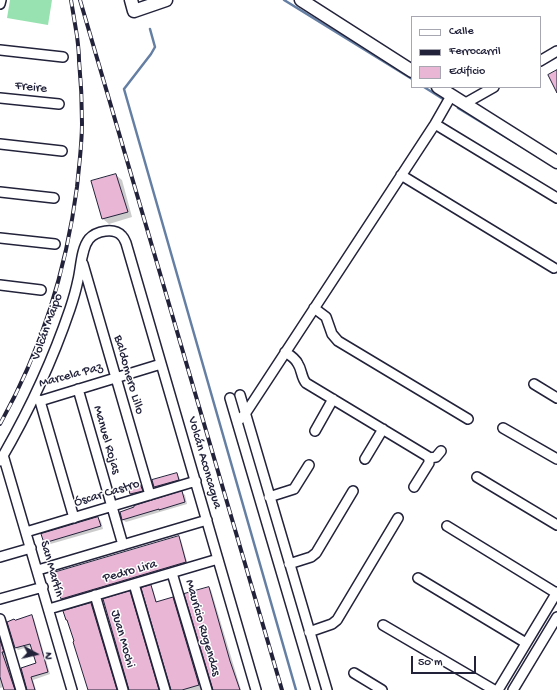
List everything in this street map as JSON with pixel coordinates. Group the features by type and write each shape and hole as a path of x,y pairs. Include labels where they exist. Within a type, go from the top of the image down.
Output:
{"main road":[{"path":"133,6 166,0"},
{"path":"301,0 411,70"},
{"path":"440,88 557,162"}],"street":[{"path":"0,4 1,0"},
{"path":"0,50 63,57"},
{"path":"541,60 557,52"},
{"path":"464,104 492,88"},
{"path":"237,422 245,414 452,96"},
{"name":"Freire","path":"0,98 60,104"},
{"path":"435,124 557,198"},
{"path":"0,144 62,152"},
{"path":"402,175 554,268"},
{"path":"0,192 54,198"},
{"name":"Volcán Maipo","path":"2,458 21,423 37,399 68,315 78,281 86,244 92,236 108,231 122,235 126,244"},
{"path":"0,238 55,244"},
{"name":"Volcán Aconcagua","path":"126,244 256,690"},
{"name":"Baldomero Lillo","path":"82,261 150,495"},
{"path":"0,285 41,290"},
{"path":"314,308 326,317 332,334 338,341 468,419"},
{"path":"285,352 297,362 302,378 306,383 429,458 436,457 441,451"},
{"name":"Marcela Paz","path":"37,399 78,389 161,364"},
{"path":"534,384 557,398"},
{"name":"Manuel Rojas","path":"78,389 123,545"},
{"path":"240,395 326,690"},
{"path":"230,398 316,690"},
{"path":"37,399 74,518"},
{"path":"315,431 333,399"},
{"path":"503,428 557,459"},
{"path":"365,459 383,429"},
{"name":"San Martín","path":"2,458 38,570 72,690"},
{"path":"414,487 429,463 429,458"},
{"path":"269,497 294,489 309,465"},
{"path":"477,477 557,525"},
{"name":"Óscar Castro","path":"26,532 196,481"},
{"path":"289,564 311,557 316,553 353,491"},
{"path":"309,632 332,624 337,620 398,518"},
{"path":"38,570 207,520"},
{"path":"446,526 557,592 498,690"},
{"path":"0,557 31,548"},
{"name":"Pedro Lira","path":"49,609 218,559"},
{"name":"Mauricio Rugendas","path":"172,573 207,690"},
{"path":"418,578 526,643"},
{"path":"134,584 165,690"},
{"path":"0,599 43,587"},
{"name":"Juan Mochi","path":"95,595 123,690"},
{"path":"513,690 557,617"},
{"path":"0,619 21,690"},
{"path":"382,624 494,690"},
{"path":"354,673 382,690"}],"green space":[{"path":"10,0 52,0 48,25 7,18"}],"building":[{"path":"557,70 557,93 548,75"},
{"path":"116,174 128,212 102,219 91,181"},
{"path":"177,473 179,480 154,487 152,480"},
{"path":"140,484 143,491 130,494 128,487"},
{"path":"182,491 185,502 122,520 120,512"},
{"path":"98,517 101,526 44,543 41,534"},
{"path":"179,536 186,562 61,599 53,573"},
{"path":"151,585 156,602 173,597 199,685 182,690 171,690 141,588"},
{"path":"209,587 230,661 240,690 213,690 184,594"},
{"path":"130,591 159,690 129,690 103,599"},
{"path":"91,603 117,690 88,690 73,642 74,641 63,611"},
{"path":"32,615 48,672 31,677 35,690 27,690 21,668 36,663 30,644 15,648 7,622"},
{"path":"0,640 4,652 2,652 15,690 4,690 0,677"}],"waterway":[{"path":"284,0 411,78"},
{"path":"150,29 155,47 124,89 296,690"},
{"path":"426,88 443,99"},
{"path":"458,108 545,161"}],"railway":[{"path":"0,424 15,396 40,338 59,279 72,218 77,187 82,139 82,123 77,36 71,0"},
{"path":"80,0 282,690"}]}
